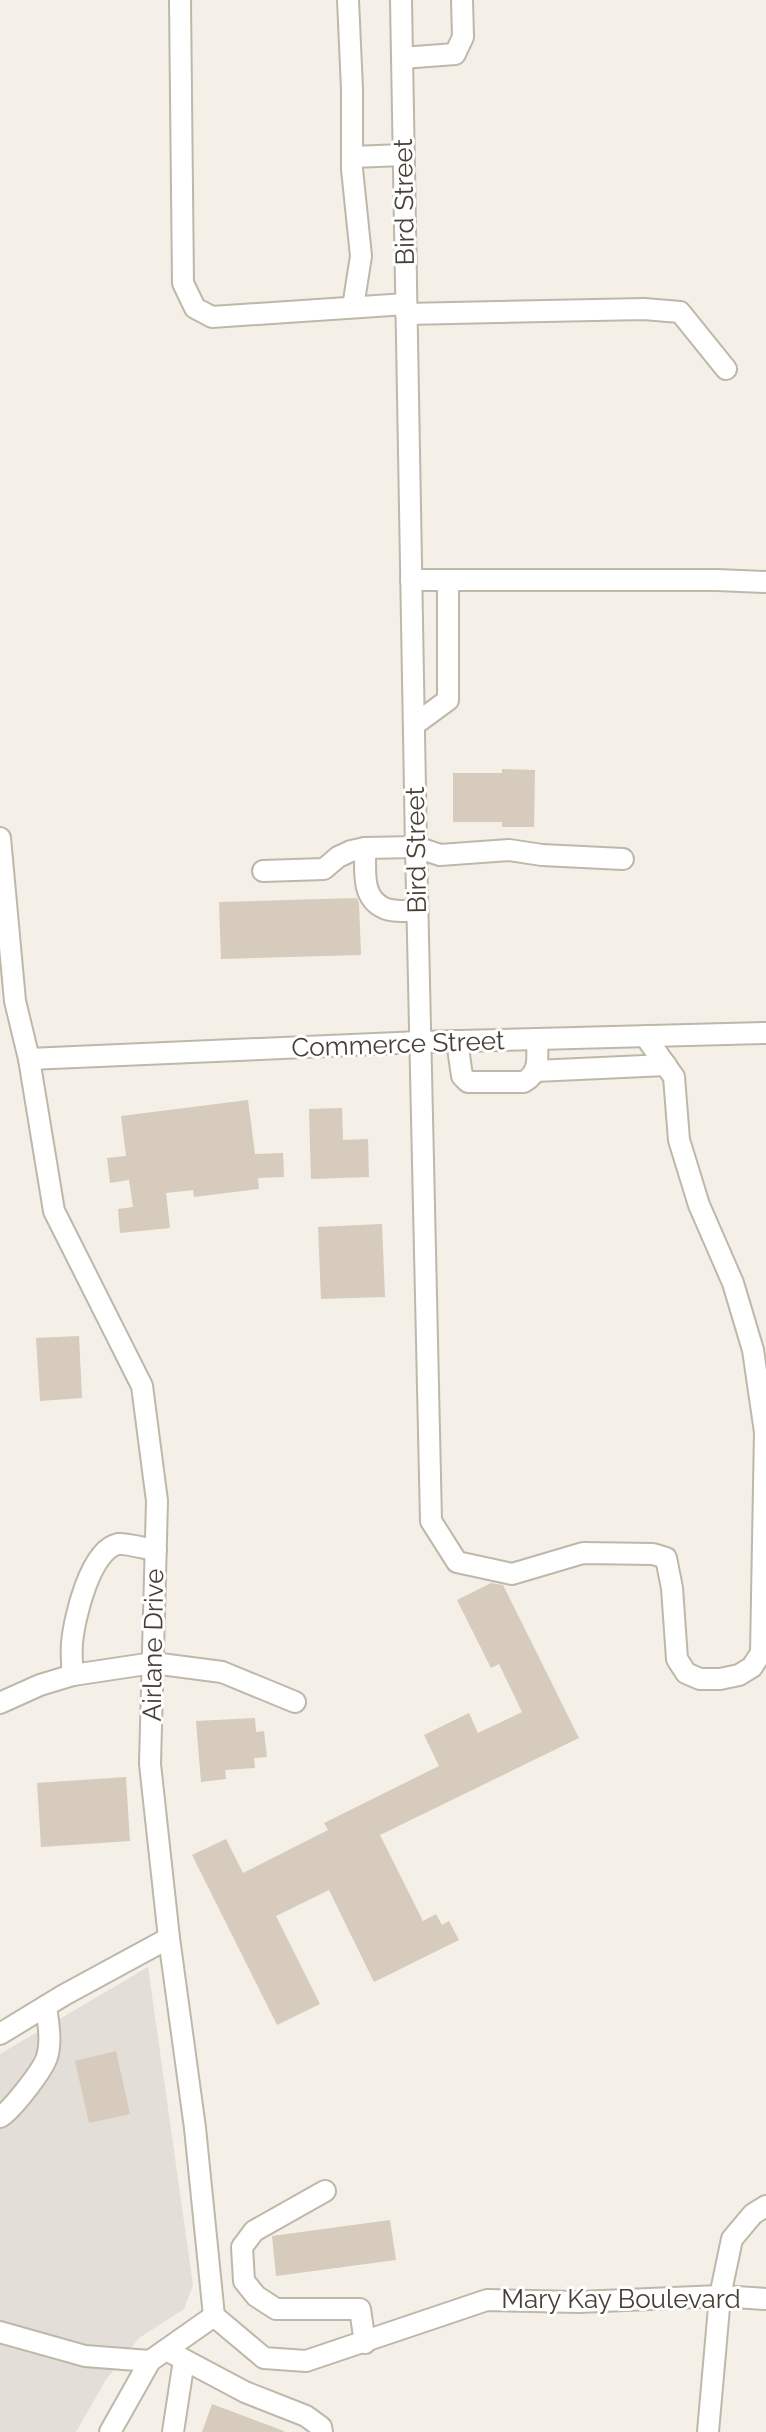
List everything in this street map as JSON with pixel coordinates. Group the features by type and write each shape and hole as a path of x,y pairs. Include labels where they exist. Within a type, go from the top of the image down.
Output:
{"street":[{"path":"180,0 183,283 195,308 212,317 353,307 644,309 680,312 726,369"},
{"path":"348,0 352,157 361,256 353,307"},
{"name":"Bird Street","path":"401,0 431,1521 457,1562 512,1574 583,1553 653,1554 666,1558 672,1588 677,1659 686,1673 700,1679 720,1679 739,1675 752,1667 761,1653 765,1432 753,1350 733,1283 699,1205 679,1140 674,1077 666,1065"},
{"path":"402,58 455,54 463,37 462,0"},
{"path":"352,157 403,155"},
{"path":"411,580 766,582"},
{"path":"414,725 448,700 448,580"},
{"name":"Airlane Drive","path":"0,838 8,1000 29,1059 54,1211 142,1386 157,1501 150,1764 169,1938 195,2128 214,2316"},
{"path":"263,871 324,869 338,857 365,848 416,847 440,855 509,850 569,858 623,859"},
{"path":"365,848 366,890 385,909 417,911"},
{"name":"Commerce Street","path":"29,1059 420,1042 766,1033"},
{"path":"645,1036 666,1065"},
{"path":"457,1041 462,1076 468,1082 524,1082 532,1077 537,1066 537,1039"},
{"path":"535,1071 666,1065"},
{"path":"73,1675 71,1645 75,1622 99,1555 118,1544 156,1550"},
{"path":"0,1703 40,1685 73,1675 153,1663 222,1672 295,1702"},
{"path":"0,2034 169,1938"},
{"path":"0,2117 25,2090 47,2058 49,2035 46,2006"},
{"path":"325,2191 254,2231 242,2247 244,2281 256,2296 276,2309 360,2309 365,2343"},
{"path":"708,2432 720,2296 732,2239 753,2214 766,2206"},
{"path":"208,2263 243,2259"},
{"name":"Mary Kay Boulevard","path":"214,2316 264,2358 306,2361 487,2300 579,2302 720,2296 766,2299"},
{"path":"110,2432 167,2357 214,2316"},
{"path":"0,2332 85,2356 167,2357 306,2416 321,2427 322,2432"},
{"path":"167,2357 173,2432"}],"shaded area":[{"path":"148,1967 193,2285 184,2309 139,2338 105,2381 76,2432 0,2432 0,2054"}],"building":[{"path":"502,769 535,770 534,827 502,827 502,822 453,822 453,773 502,773"},
{"path":"357,898 361,955 221,959 219,902"},
{"path":"248,1100 255,1154 283,1153 284,1177 258,1178 259,1189 194,1197 193,1190 166,1193 170,1228 120,1233 118,1209 133,1207 129,1180 110,1183 107,1158 126,1156 121,1116"},
{"path":"342,1108 343,1140 368,1139 369,1177 311,1179 309,1109"},
{"path":"382,1224 385,1297 321,1299 318,1227"},
{"path":"79,1336 82,1398 40,1401 36,1338"},
{"path":"491,1583 503,1585 579,1738 380,1835 423,1921 436,1914 442,1925 449,1921 459,1940 374,1982 329,1890 276,1916 320,2004 277,2025 192,1855 226,1839 243,1873 328,1830 324,1823 439,1766 424,1735 469,1713 478,1733 522,1712 499,1664 491,1668 457,1600"},
{"path":"255,1718 256,1732 264,1731 267,1757 254,1758 255,1768 225,1770 226,1779 201,1782 196,1721"},
{"path":"126,1777 130,1841 41,1847 37,1783"},
{"path":"116,2051 130,2114 89,2123 75,2061"},
{"path":"390,2220 396,2260 276,2276 272,2236"},
{"path":"212,2404 284,2431 284,2432 202,2432"}]}
